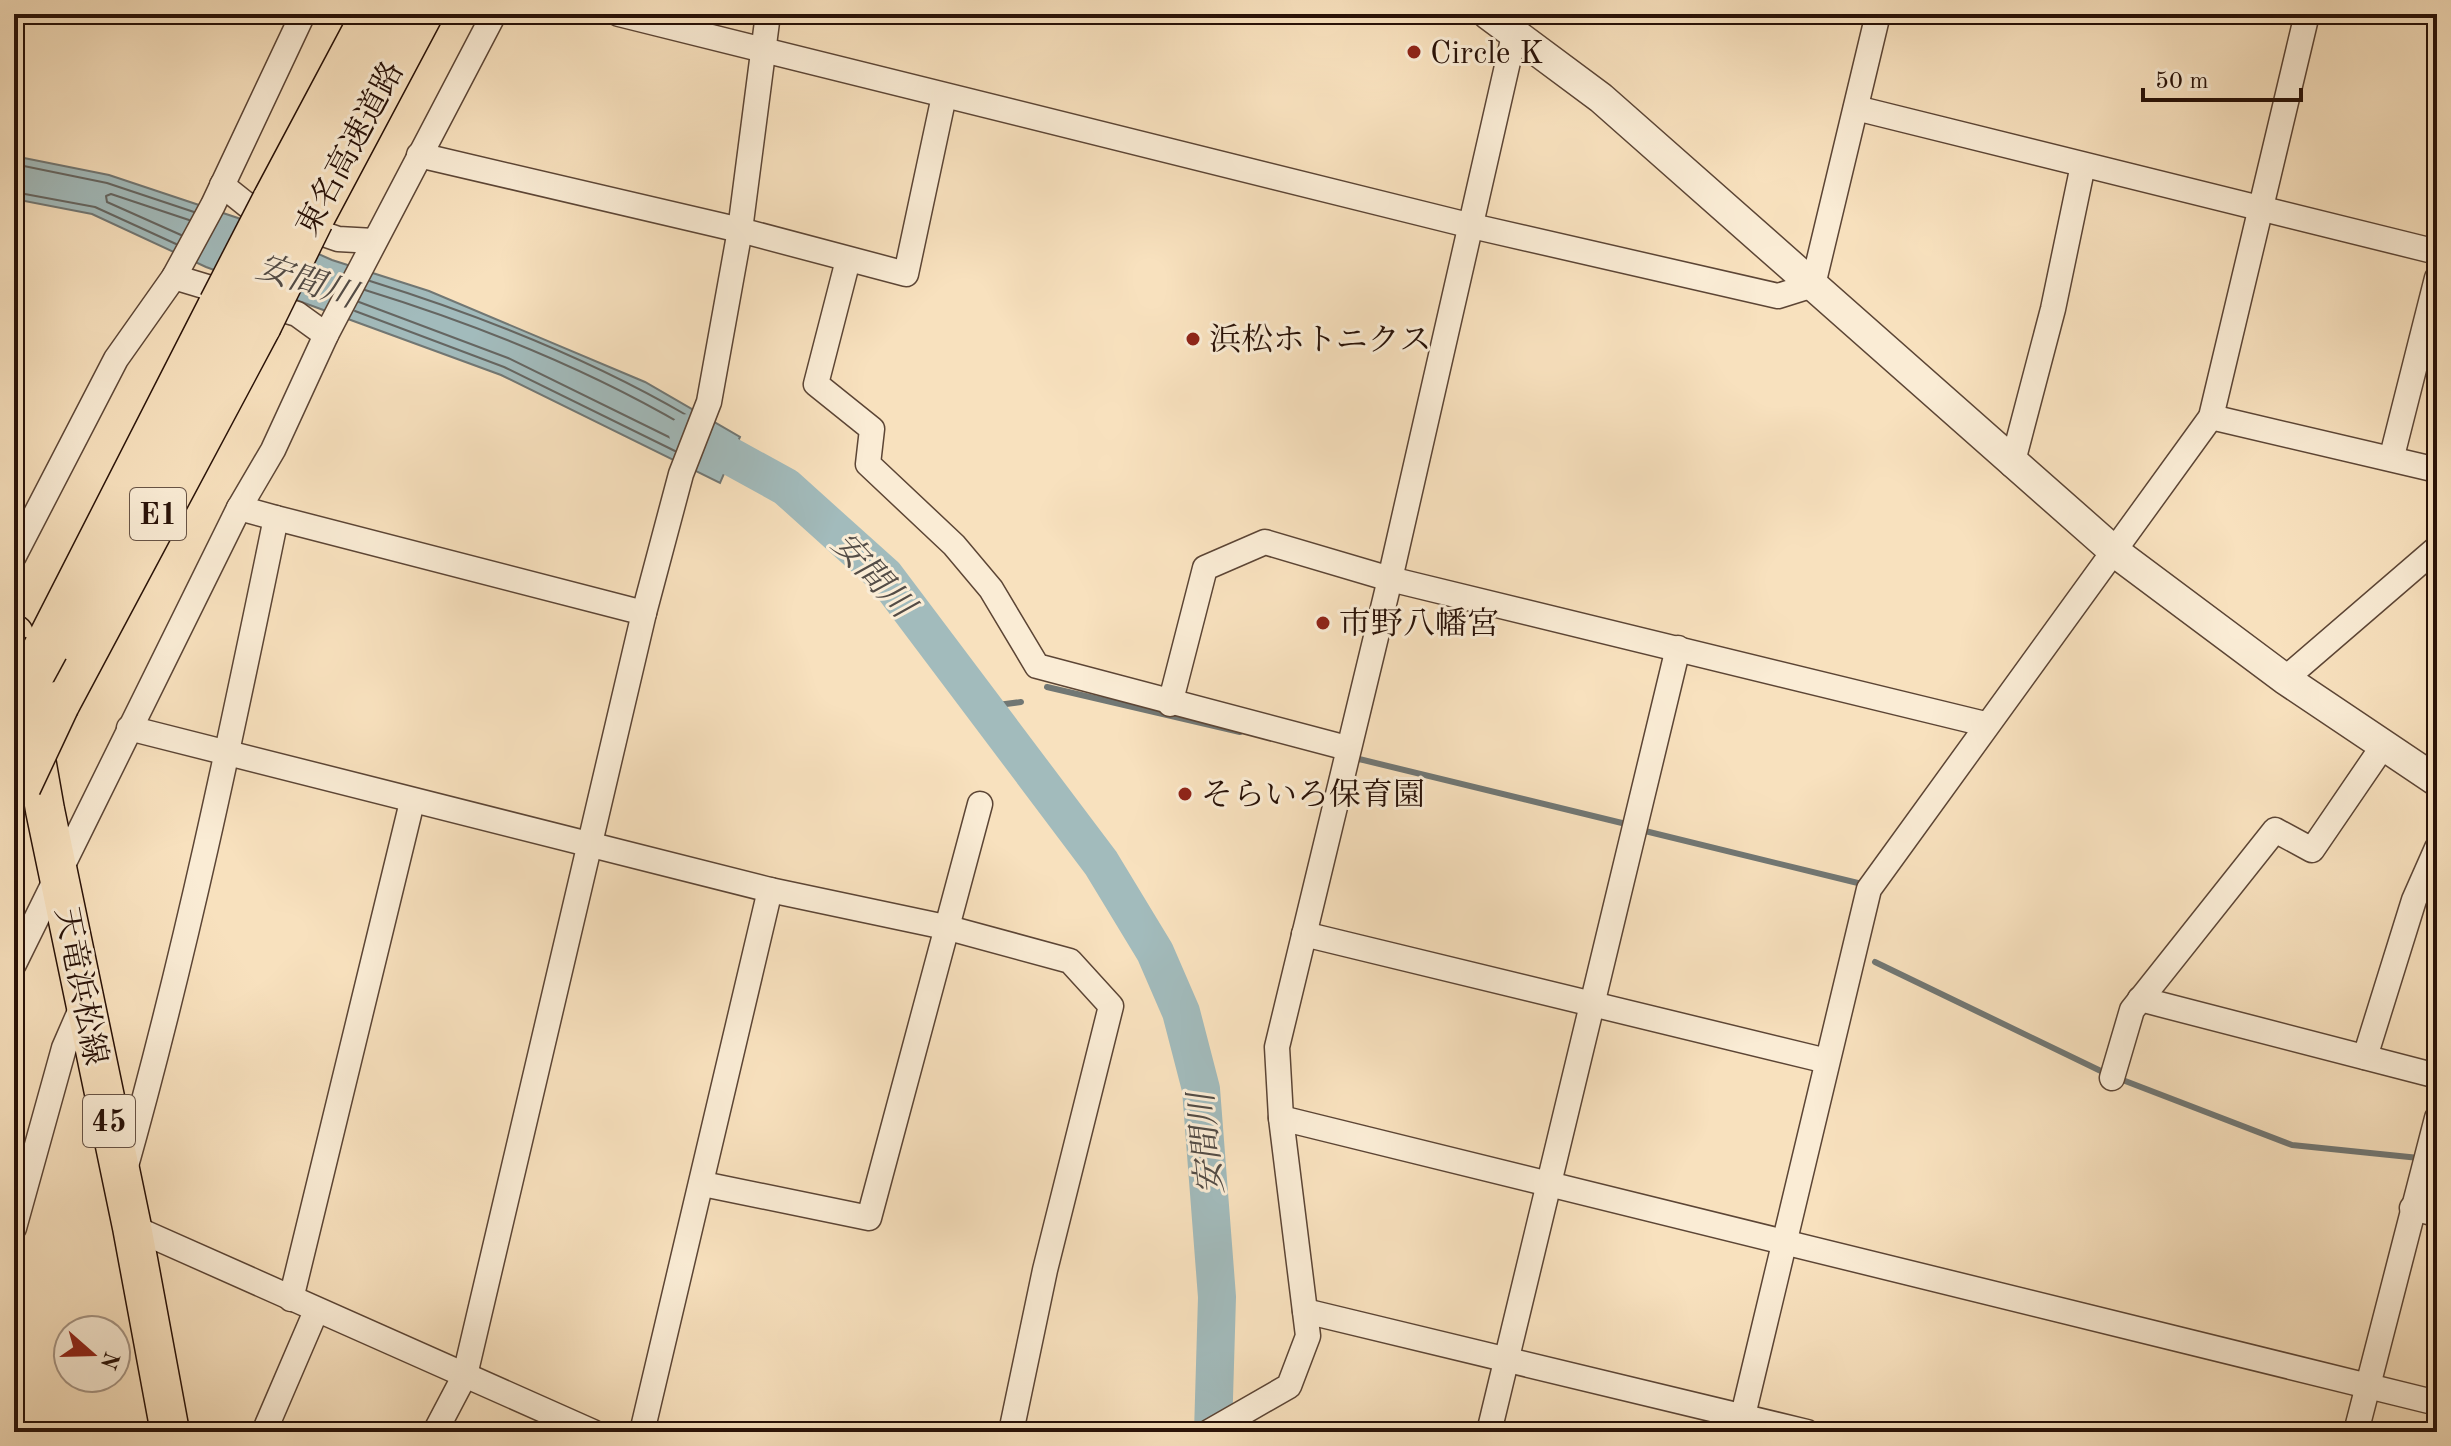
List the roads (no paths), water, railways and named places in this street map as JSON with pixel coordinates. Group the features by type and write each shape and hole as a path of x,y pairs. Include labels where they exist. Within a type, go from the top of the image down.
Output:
{"highway":[{"name":"東名高速道路","path":"16,789 292,210 374,14"},
{"name":"東名高速道路","path":"292,210 420,14"},
{"name":"東名高速道路","path":"14,707 22,639 240,315"}],"main road":[{"name":"天竜浜松線","path":"22,639 59,874 132,1227 170,1432"}],"street":[{"path":"14,556 116,359 177,272 303,14"},
{"path":"14,964 239,508 273,450 370,249 494,14"},
{"path":"619,14 1472,226 1778,296 1813,285"},
{"path":"435,1432 465,1375 644,613 681,474 708,407 740,230 768,14"},
{"path":"1488,14 1517,22 2012,465 2115,552 2285,679 2437,781"},
{"path":"1813,285 1878,14"},
{"path":"1740,1424 1869,889 1985,724 2115,552 2211,417 2307,14"},
{"path":"1209,1432 1289,1386 1308,1336 1281,1118 1277,1047 1390,579 1517,22"},
{"path":"419,155 740,230 906,274 944,96"},
{"path":"1856,108 2437,252"},
{"path":"2012,465 2053,309 2083,165"},
{"path":"217,195 370,249"},
{"path":"848,260 816,384 872,429 868,464 954,545 991,589 1037,666 1170,704 1347,748"},
{"path":"177,272 297,314 328,332"},
{"path":"2392,456 2437,278"},
{"path":"2211,417 2392,456 2437,470"},
{"path":"239,508 644,613"},
{"path":"121,1183 156,1060 227,754 276,518"},
{"path":"1170,704 1205,568 1265,542 1390,579 1985,724"},
{"path":"2285,679 2437,548"},
{"path":"1489,1432 1678,648"},
{"path":"129,728 412,802 770,890 945,927 1070,961 1111,1006 1045,1270 1011,1432"},
{"path":"2112,1078 2132,1010 2275,830 2312,850 2383,746"},
{"path":"291,1299 412,802"},
{"path":"703,1184 869,1218 980,804"},
{"path":"2365,1057 2414,900 2437,848"},
{"path":"642,1432 770,890"},
{"path":"1304,934 1827,1061"},
{"path":"2140,999 2437,1076"},
{"path":"14,1228 64,1048 85,1000"},
{"path":"1281,1118 2437,1403"},
{"path":"2356,1432 2437,1118"},
{"path":"2412,1208 2437,1214"},
{"path":"132,1227 593,1432"},
{"path":"264,1432 316,1311"},
{"path":"1305,1311 1506,1360 1740,1424 1807,1432"}],"water":[{"path":"14,156 109,175 238,218 332,260 429,291 645,382 740,437 720,483 501,375 206,267 92,214 14,199"}],"waterway":[{"name":"安間川","path":"688,433 786,487 885,576 1101,863 1155,952 1181,1012 1201,1089 1217,1297 1213,1432"},
{"path":"1047,687 1240,732"},
{"path":"983,707 1021,702"},
{"path":"1359,759 1622,823"},
{"path":"1645,831 1862,884 1861,888"},
{"path":"1875,962 2105,1073"},
{"path":"2120,1079 2292,1145 2419,1158"}],"place":[{"name":"Circle K","path":"1414,52"},
{"name":"浜松ホトニクス","path":"1193,339"},
{"name":"市野八幡宮","path":"1323,623"},
{"name":"そらいろ保育園","path":"1185,794"}]}
